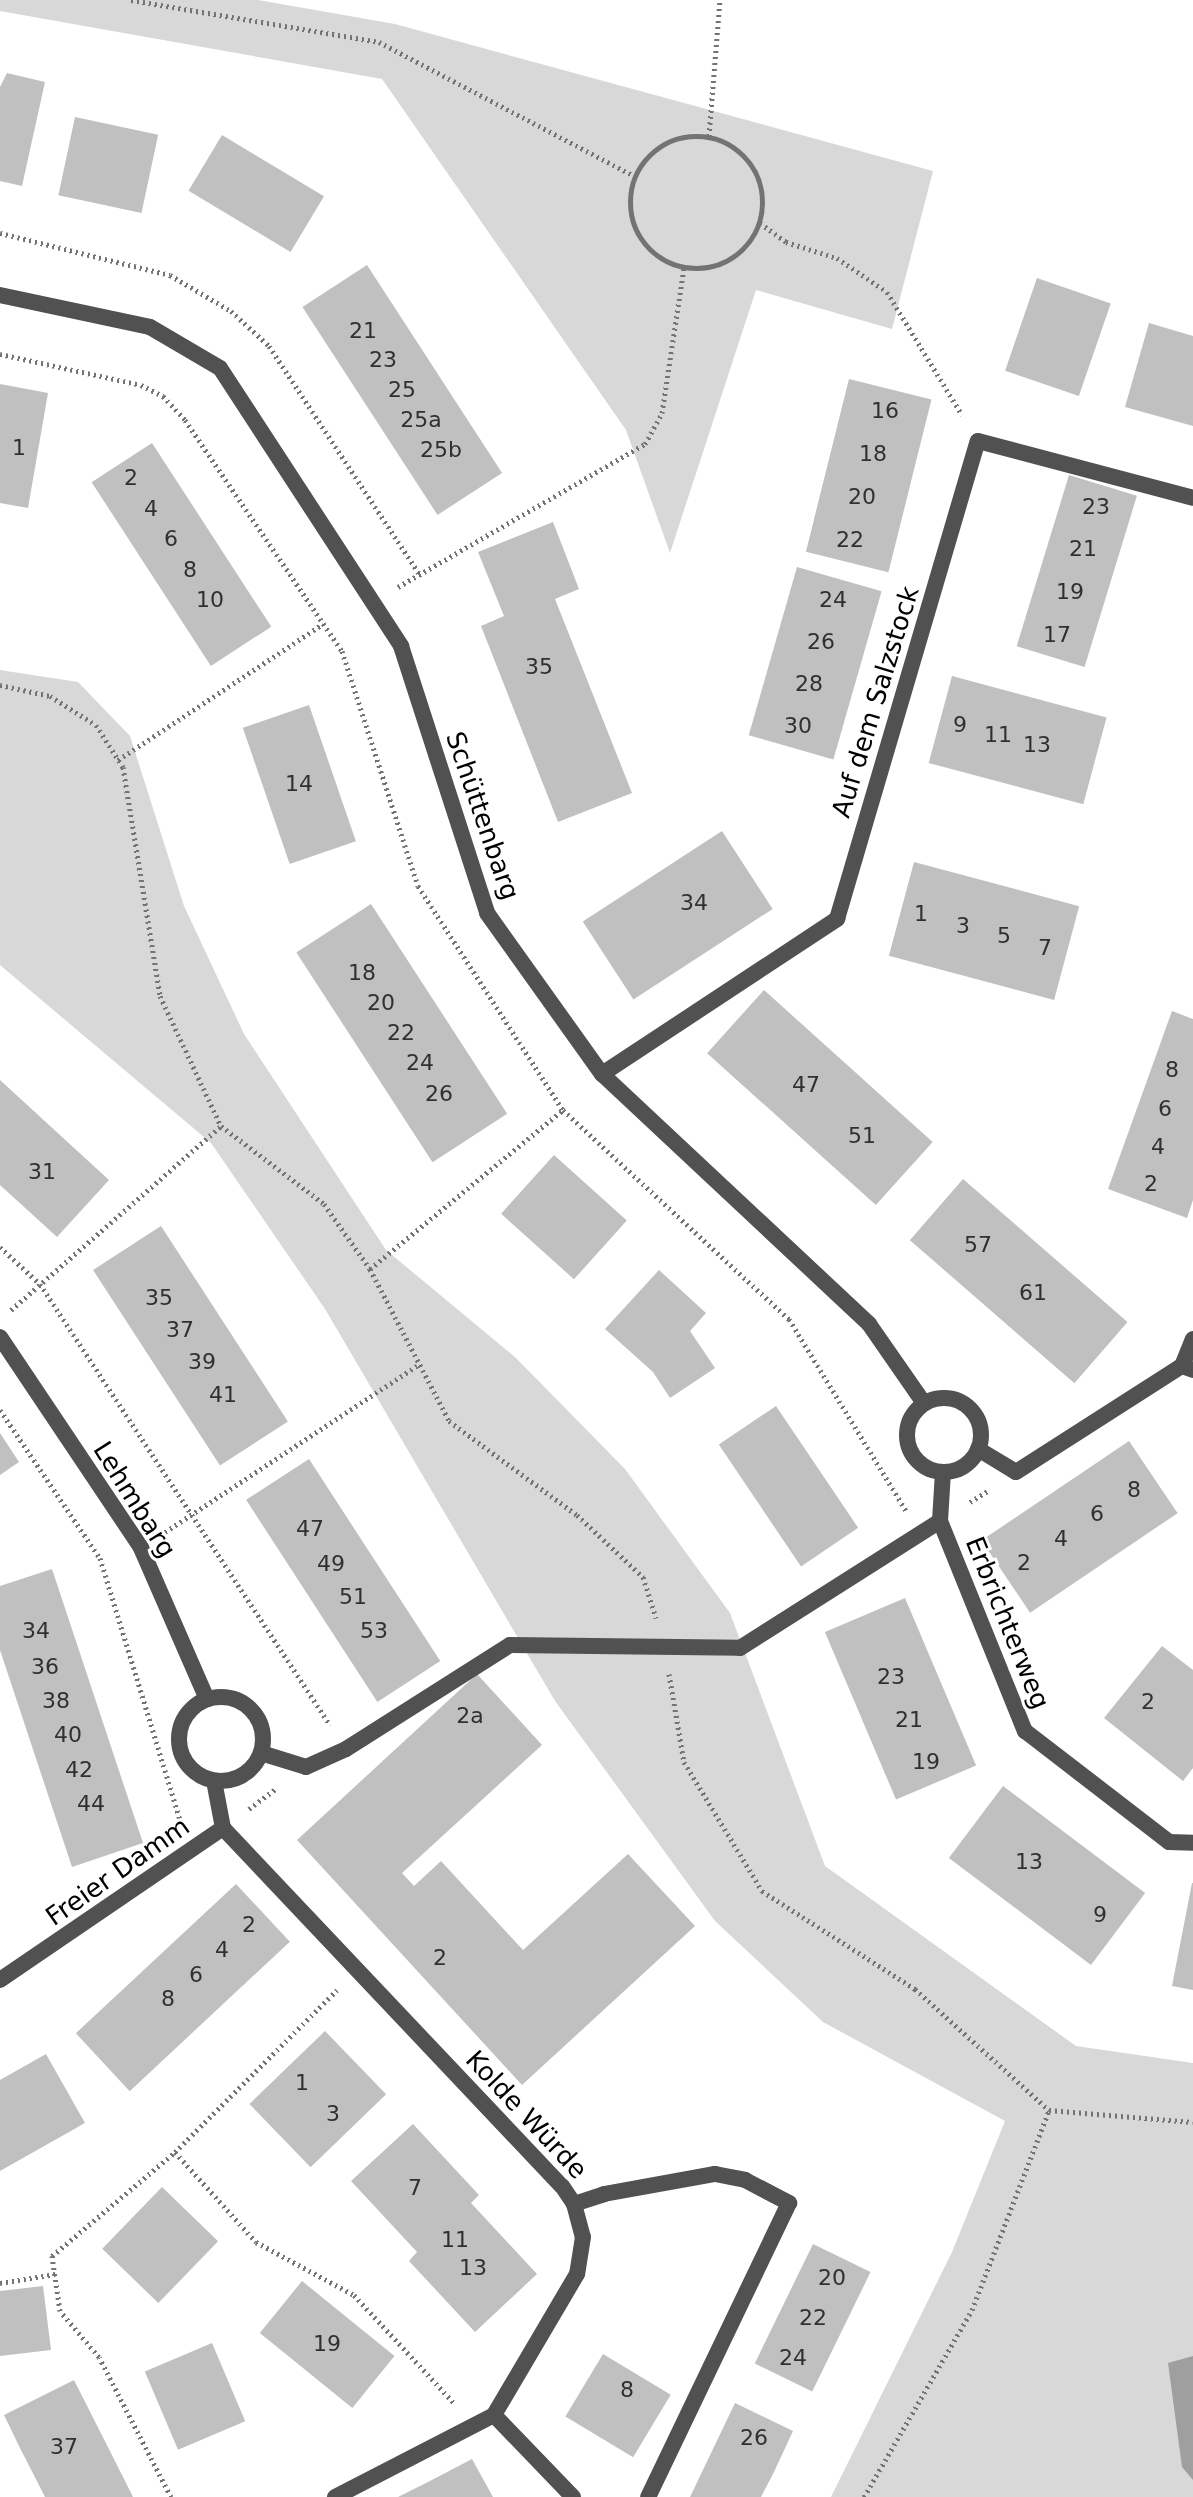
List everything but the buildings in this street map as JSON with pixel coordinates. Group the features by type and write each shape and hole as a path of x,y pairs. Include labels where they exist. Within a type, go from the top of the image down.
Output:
{"street":[{"name":"Schüttenbarg","path":"0,295 150,327 220,368 401,646 487,913 602,1074 869,1324 924,1403"},
{"path":"978,441 1193,498"},
{"name":"Auf dem Salzstock","path":"602,1074 837,919 978,441"},
{"name":"Lehmbarg","path":"0,1337 141,1548 207,1699"},
{"path":"978,1449 1016,1472 1188,1368 1193,1339"},
{"path":"937,1398 963,1402 979,1423 978,1449 958,1469 943,1472 921,1464 908,1445 909,1421 924,1403 937,1398"},
{"name":"Erbrichterweg","path":"943,1472 940,1521 1025,1731 1169,1842 1193,1843"},
{"path":"261,1753 306,1767 346,1749 510,1645 740,1648 940,1521"},
{"path":"223,1697 251,1709 263,1738 261,1753 243,1775 214,1781 184,1761 179,1743 181,1724 191,1709 207,1699 223,1697"},
{"name":"Freier Damm","path":"0,1980 223,1828 214,1781"},
{"name":"Kolde Würde","path":"223,1828 574,2204 583,2237 577,2274 494,2415"},
{"path":"574,2204 604,2194 715,2174 745,2180 789,2203 648,2497"},
{"path":"335,2497 494,2415 573,2497"}],"path":[{"path":"131,0 379,42 634,176"},
{"path":"709,136 720,0"},
{"path":"709,136 737,148 749,161 760,181 760,223 743,249 725,262 684,268 659,257 642,241 632,220 634,176 647,156 666,141 709,136"},
{"path":"760,223 786,242 837,258 887,292 978,441"},
{"path":"372,601 645,444 662,413 684,268"},
{"path":"118,760 323,624"},
{"path":"0,685 50,696 96,725 118,760 160,996 221,1126 324,1204 370,1269 417,1366 449,1421 577,1515 643,1577 664,1647 684,1762 762,1891 915,1989 1049,2110 1193,2122"},
{"path":"370,1269 563,1110"},
{"path":"0,1319 221,1126"},
{"path":"0,1247 40,1284 346,1749"},
{"path":"141,1548 417,1366"},
{"path":"0,1410 100,1558 182,1828 223,1828 306,1767"},
{"path":"171,2497 99,2357 60,2311 52,2256 175,2152 357,1970"},
{"path":"864,2497 972,2310 1049,2110"},
{"path":"175,2152 256,2242 354,2295 471,2426"},
{"path":"0,2283 55,2274"}],"shaded area":[{"path":"0,0 258,0 395,24 933,171 892,329 756,290 670,553 626,430 382,79 0,11"},
{"path":"0,670 78,682 130,736 184,906 244,1034 386,1250 516,1358 625,1469 730,1613 825,1866 1076,2046 1193,2063 1193,2497 831,2497 952,2252 1005,2121 823,2022 715,1921 555,1701 325,1309 211,1143 0,965"},
{"path":"1193,2356 1193,2480 1182,2467 1168,2363"}]}
